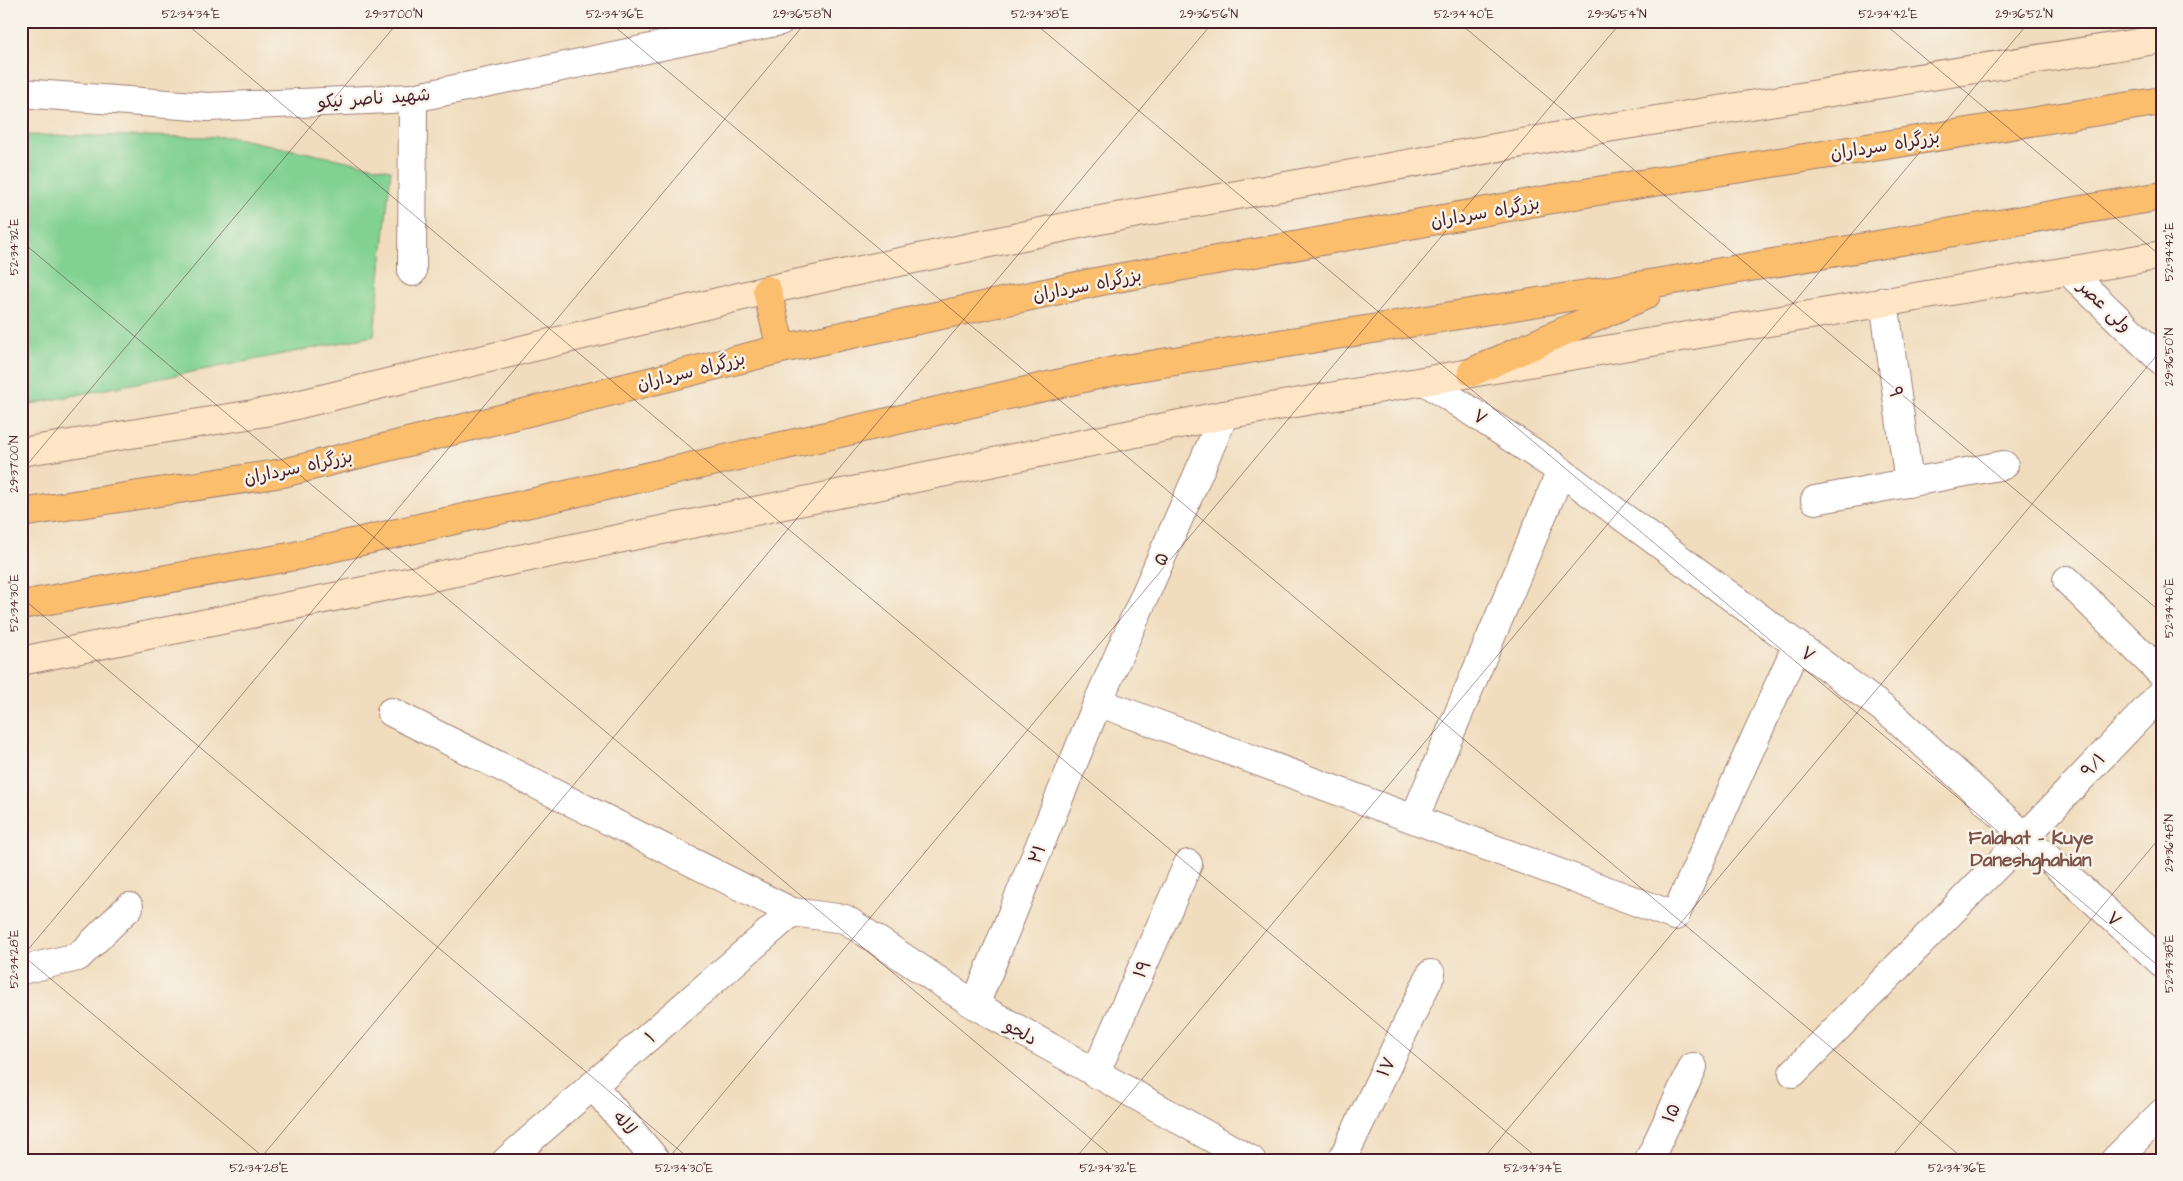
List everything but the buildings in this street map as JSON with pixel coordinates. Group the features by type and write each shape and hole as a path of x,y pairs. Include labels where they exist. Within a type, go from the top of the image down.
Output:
{"highway":[{"name":"بزرگراه سرداران","path":"21,513 283,473 781,349 1101,282 1572,196 2162,101"},
{"path":"21,605 296,556 1119,370 1680,280 2162,196"},
{"path":"1472,372 1680,280"},
{"path":"767,290 781,349"}],"main road":[{"path":"21,452 272,411 767,290 1089,222 1582,132 2162,39"},
{"path":"21,661 1224,416 1884,301 2069,272 2162,255"}],"street":[{"name":"شهید ناصر نیکو","path":"21,93 208,107 413,98 780,21"},
{"path":"412,272 413,98"},
{"name":"ولی عصر","path":"2069,272 2162,361"},
{"name":"۹","path":"1884,301 1909,483"},
{"name":"۷","path":"1425,381 1561,471 1896,718 2162,963"},
{"name":"۵","path":"1098,702 1224,416"},
{"path":"1815,500 2004,464"},
{"path":"1414,819 1561,471"},
{"path":"2067,580 2162,674"},
{"path":"1098,702 1675,916 1797,646"},
{"name":"۹/۱","path":"1793,1073 2025,837 2162,693"},
{"name":"۲۱","path":"975,1005 1098,702"},
{"name":"دلجو","path":"390,712 792,912 845,919 975,1005 1243,1158"},
{"name":"۱۹","path":"1095,1074 1188,864"},
{"path":"21,970 78,957 129,908"},
{"name":"۱","path":"507,1160 594,1087 792,912"},
{"name":"۱۷","path":"1342,1160 1430,974"},
{"name":"۱۵","path":"1649,1160 1693,1067"},
{"name":"لاله","path":"594,1087 656,1160"},
{"path":"2115,1160 2162,1113"}],"green space":[{"path":"21,135 231,137 391,170 374,336 21,406"}],"district":[{"name":"Falahat - Kuye Daneshghahian","path":"2031,848"}]}
